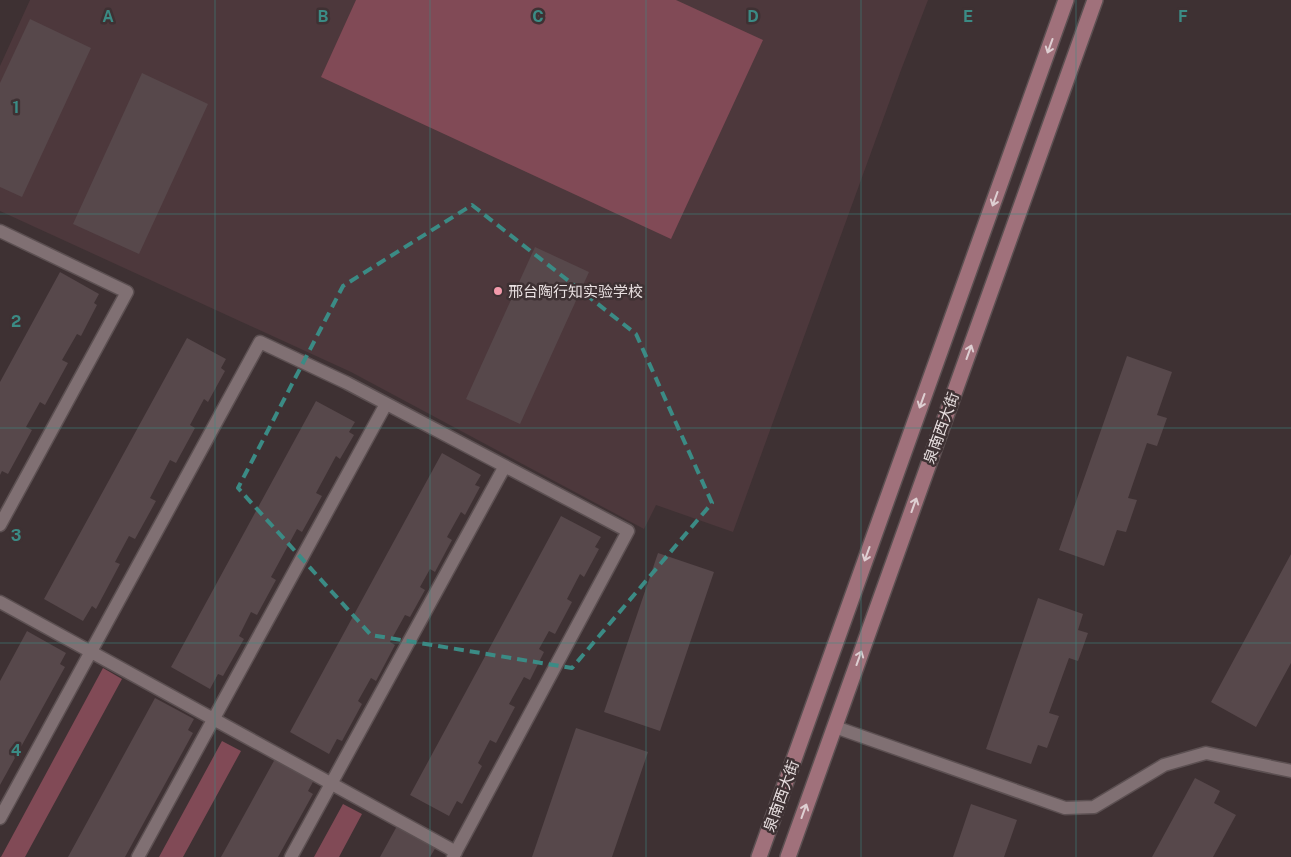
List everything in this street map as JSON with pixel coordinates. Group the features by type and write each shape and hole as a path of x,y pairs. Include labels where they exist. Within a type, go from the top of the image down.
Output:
{"main road":[{"name":"泉南西大街","path":"759,857 1066,0"},
{"name":"泉南西大街","path":"788,857 1095,0"}],"lane":[{"path":"0,232 127,292 0,525"},
{"path":"0,602 91,652 332,783 454,854 628,531 347,383 260,342 91,652 0,818"},
{"path":"138,857 386,404"},
{"path":"291,857 505,466"},
{"path":"834,727 1065,808 1094,807 1164,765 1206,753 1291,771"}],"highlighted area":[{"path":"472,205 636,334 712,503 572,668 371,635 238,488 343,286"}],"shaded area":[{"name":"邢台陶行知实验学校","path":"30,0 928,0 733,532 656,505 644,529 351,372 0,211 0,66"},
{"path":"356,0 676,0 763,40 671,239 321,77"},
{"path":"103,668 122,679 25,857 1,857"},
{"path":"222,741 241,751 183,857 159,857"},
{"path":"343,804 362,814 339,857 314,857"}],"building":[{"path":"30,19 91,48 22,197 0,187 0,83"},
{"path":"142,73 208,104 139,254 73,224"},
{"path":"535,247 589,272 520,424 466,399"},
{"path":"60,272 99,294 94,303 97,305 81,336 77,334 62,360 68,363 45,405 40,402 26,427 32,430 8,474 2,471 0,475 0,382"},
{"path":"187,338 226,359 221,368 225,371 208,402 204,399 190,425 195,428 176,463 170,460 150,498 156,501 135,539 129,536 115,562 120,564 96,609 92,606 83,621 44,599"},
{"path":"1127,356 1172,372 1157,415 1167,418 1157,446 1147,443 1128,498 1137,500 1126,532 1117,530 1104,566 1059,550"},
{"path":"316,401 355,422 349,432 354,435 340,459 336,456 316,493 322,496 302,532 297,529 271,577 276,580 257,615 251,612 239,636 244,639 223,676 218,674 210,689 171,667"},
{"path":"442,453 481,475 475,485 480,487 465,515 461,512 447,537 452,540 435,572 430,569 420,587 425,590 410,617 405,615 390,642 395,645 376,681 371,678 358,701 362,704 342,741 337,739 329,754 290,732"},
{"path":"561,516 601,537 595,547 599,549 584,577 580,574 567,599 572,602 555,634 549,631 539,649 544,652 530,680 524,677 509,704 515,707 496,743 490,740 478,763 482,766 462,804 457,801 449,816 410,795"},
{"path":"658,553 714,572 660,731 604,712"},
{"path":"1291,554 1291,663 1256,727 1211,702"},
{"path":"1038,598 1083,614 1078,630 1088,633 1078,661 1069,658 1049,713 1059,716 1047,748 1038,745 1031,764 986,749"},
{"path":"27,631 66,653 60,664 65,667 0,785 0,681"},
{"path":"155,698 194,719 188,730 193,733 125,857 68,857"},
{"path":"576,728 648,752 612,857 532,857"},
{"path":"275,759 314,780 308,791 313,794 278,857 221,857"},
{"path":"1195,778 1220,791 1214,803 1236,815 1213,857 1152,857"},
{"path":"971,804 1017,820 1004,857 953,857"},
{"path":"397,826 436,847 430,857 380,857"}],"place":[{"name":"邢台陶行知实验学校","path":"498,291"}]}
